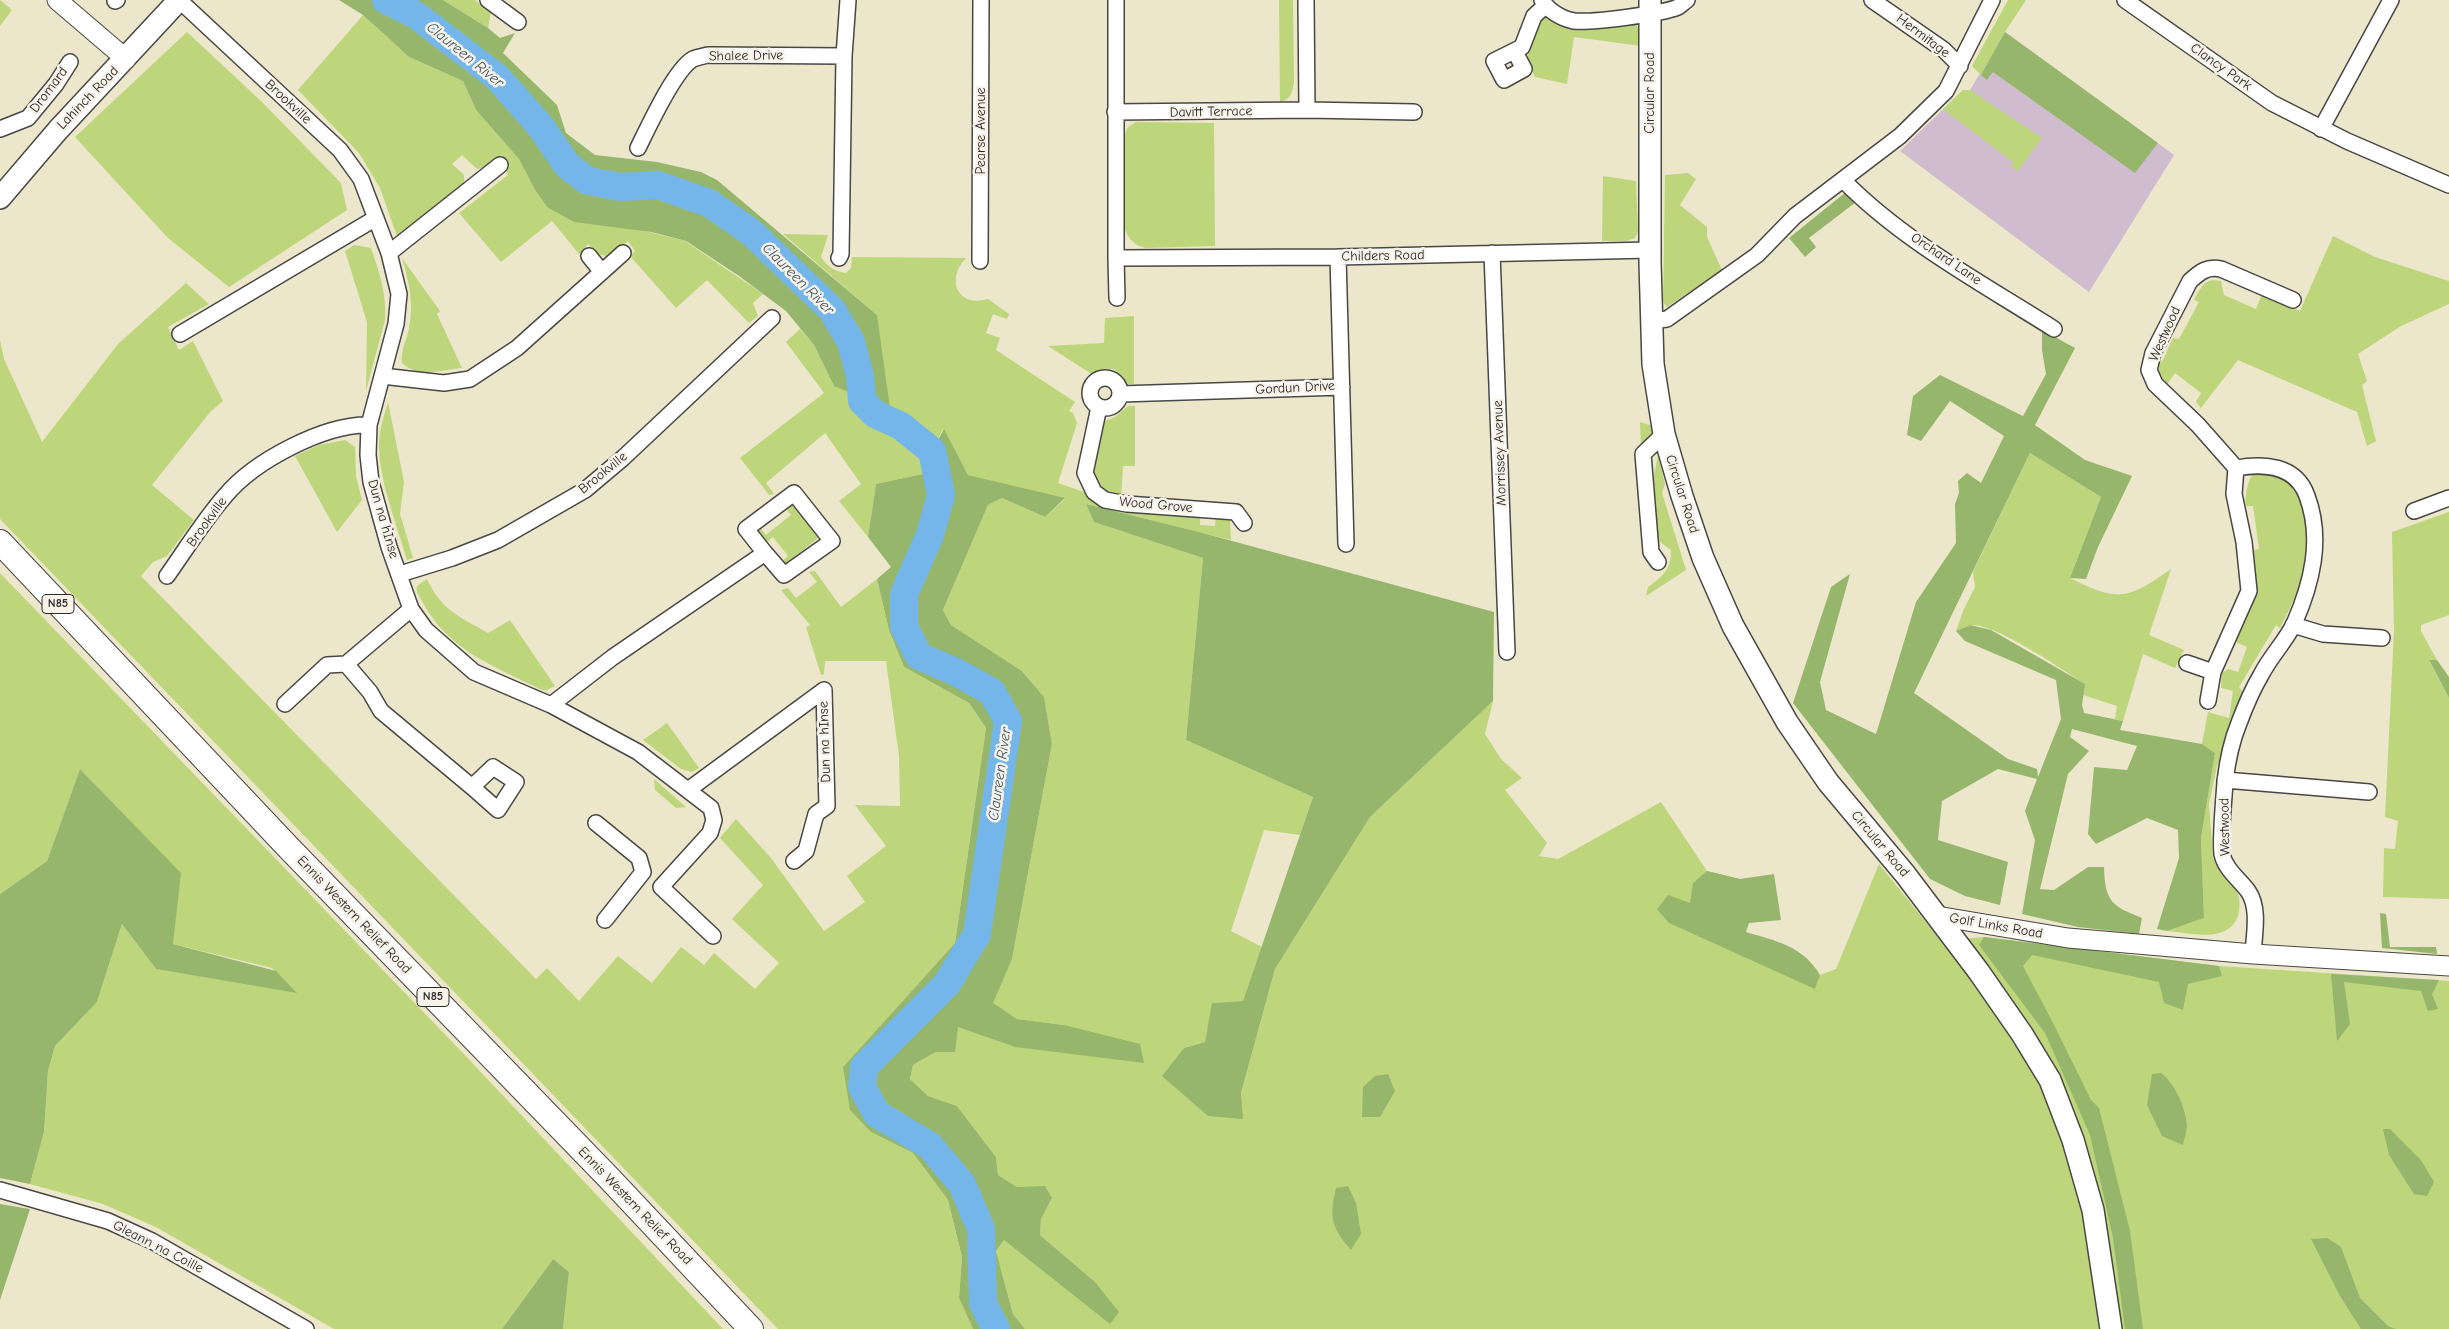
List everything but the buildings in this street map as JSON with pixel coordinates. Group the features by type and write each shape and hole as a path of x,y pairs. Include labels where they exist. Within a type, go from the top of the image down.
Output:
{"main road":[{"name":"Lahinch Road","path":"1,194 179,0"},
{"name":"Circular Road","path":"1650,7 1650,250 1653,364 1664,434 1703,558 1733,626 1777,704 1828,782 1905,874 1937,916"},
{"name":"Ennis Western Relief Road","path":"0,542 287,846 602,1171 751,1329"},
{"name":"Golf Links Road","path":"1937,916 2022,1034 2050,1080 2073,1140 2093,1210 2111,1329"}],"street":[{"path":"57,0 126,59"},
{"name":"Brookville","path":"167,576 225,496 250,473 303,440 332,430 357,425 369,426 396,324 399,294 389,253 361,179 340,150 179,0"},
{"path":"488,0 518,22"},
{"path":"839,258 842,254 844,56 848,0"},
{"name":"Pearse Avenue","path":"980,262 981,0"},
{"path":"1116,0 1117,298"},
{"path":"1306,0 1307,110"},
{"path":"1515,52 1522,47 1534,16 1544,3 1559,16 1572,21 1650,7 1677,7 1687,0"},
{"name":"Hermitage","path":"1872,0 1944,50 1960,66 1992,0"},
{"name":"Clancy Park","path":"2125,0 2272,103 2321,129 2449,185"},
{"path":"2321,129 2387,1"},
{"name":"Shalee Drive","path":"638,148 661,102 684,68 692,60 708,55 844,56"},
{"name":"Dromard","path":"0,129 28,118 56,84 70,62"},
{"path":"1651,321 1667,319 1757,255 1795,216 1900,136 1946,91 1960,66"},
{"name":"Davitt Terrace","path":"1115,112 1307,110 1414,112"},
{"path":"389,253 500,165"},
{"name":"Orchard Lane","path":"1843,180 1866,204 1939,256 2054,330"},
{"path":"180,334 376,218"},
{"name":"Childers Road","path":"1116,258 1338,257 1650,250"},
{"path":"382,376 444,383 470,379 517,348 623,253"},
{"name":"Morrissey Avenue","path":"1492,253 1507,652"},
{"path":"588,256 602,272"},
{"name":"Gordun Drive","path":"1120,394 1342,387 1338,257"},
{"name":"Westwood","path":"2253,954 2255,914 2249,893 2227,866 2222,854 2225,780 2238,725 2260,675 2293,625 2314,562 2315,536 2312,511 2304,488 2290,474 2269,465 2236,468 2198,425 2155,384 2149,370 2153,353 2190,280 2200,272 2211,267 2221,269 2293,300"},
{"name":"Brookville","path":"400,574 452,558 498,540 585,490 772,318"},
{"path":"1105,378 1113,380 1119,386 1120,394 1116,405 1107,408 1098,407 1092,402 1090,394 1092,386 1097,380 1105,378"},
{"path":"1342,387 1346,544"},
{"name":"Wood Grove","path":"1098,407 1085,473 1094,492 1105,500 1127,504 1236,512 1244,523"},
{"name":"Dun na hInse","path":"369,426 368,455 371,482 389,547 412,609 426,630 474,672 551,705 638,752 711,808 714,820 710,834 661,887"},
{"path":"1658,562 1651,552 1643,454 1664,434"},
{"path":"2208,700 2213,672 2249,591 2244,542 2234,494 2236,468"},
{"path":"794,493 832,540 784,575 765,553 746,529 794,493"},
{"path":"2414,511 2449,498"},
{"path":"551,705 612,657 765,553"},
{"path":"285,704 327,665 346,664 412,609"},
{"path":"2293,625 2323,634 2382,638"},
{"path":"2187,663 2213,672"},
{"path":"346,664 370,692 381,711 472,787"},
{"name":"Dun na hInse","path":"688,790 824,690 827,806 816,814 806,851 794,861"},
{"name":"Westwood","path":"2225,780 2369,792"},
{"path":"596,823 639,858 644,872 713,936"},
{"path":"605,920 644,872"},
{"name":"Golf Links Road","path":"1937,916 2068,938 2253,954 2449,966"},
{"name":"Gleann na Coille","path":"0,1190 108,1221 143,1237 306,1329"}],"shaded area":[{"path":"2005,32 2174,155 2089,292 1900,151 1963,90 1970,90"}],"green space":[{"path":"0,0 12,10 0,26"},
{"path":"339,0 443,0 488,28 500,38 515,33 503,53 557,105 566,133 595,155 657,162 701,172 717,180 877,315 890,408 834,386 814,345 786,311 739,276 686,241 651,232 574,222 547,207 535,190 519,159 476,110 463,81 409,57 363,15"},
{"path":"443,0 475,0 491,12 488,28"},
{"path":"1279,0 1293,0 1294,83 1290,95 1287,99 1280,102"},
{"path":"2008,0 2026,0 2005,32 1981,75 1972,66"},
{"path":"363,15 409,57 463,81 476,110 519,159 535,190 547,207 685,241 763,294 753,303 758,316 749,323 707,280 676,308 630,256 635,251 628,241 610,257 598,254 588,244 579,254 552,221 501,262 459,213 508,175 506,170 510,166 502,155 486,167 477,169 462,155 452,164 464,175 464,182 460,189 398,239 380,188 359,153 298,90"},
{"path":"1545,17 1636,25 1640,30 1641,46 1574,37 1567,84 1535,77 1526,58 1541,19"},
{"path":"187,32 262,102 341,183 347,210 229,287 168,238 75,137"},
{"path":"2005,32 2158,143 2135,173 1993,72 1987,80 1981,75"},
{"path":"1963,90 1970,90 2042,138 2018,171 2011,166 2013,162 1943,109"},
{"path":"1136,122 1214,123 1215,246 1145,248 1136,244 1129,237 1125,230 1125,134 1128,127"},
{"path":"1688,173 1696,179 1680,205 1707,227 1707,237 1722,270 1667,307 1663,302 1665,175"},
{"path":"1603,176 1636,181 1638,232 1635,238 1626,241 1602,241"},
{"path":"1846,192 1856,202 1809,238 1816,247 1805,257 1789,238"},
{"path":"783,234 828,235 821,257 832,268 846,273 851,268 852,257 966,258 956,275 958,290 962,296 978,301 988,299 1009,314 1007,319 993,314 986,333 1000,338 996,350 1075,402 1069,411 1073,413 1077,423 1058,483 1084,492 1101,507 1200,514 1200,525 1215,526 1216,515 1224,516 1230,520 1231,540 1086,504 1094,522 1203,558 1186,740 1313,797 1300,835 1264,830 1231,931 1262,947 1243,1001 1213,1003 1205,1042 1184,1048 1242,1119 1241,1093 1275,969 1370,817 1493,701 1485,734 1501,759 1522,778 1505,790 1547,843 1539,856 1558,859 1661,802 1707,871 1740,879 1748,923 1746,932 1820,975 1836,969 1879,864 1941,941 1984,937 2219,966 2449,981 2449,1329 1025,1329 1013,1314 996,1251 1004,1240 1030,1260 1095,1282 1040,1235 1041,1219 1052,1198 1017,1187 998,1175 996,1157 957,1106 928,1096 910,1079 913,1065 936,1052 958,1026 1015,1047 1064,1025 1017,1019 992,1003 1012,959 1052,744 1044,697 1022,671 951,625 943,610 988,505 1002,498 1045,517 1065,499 968,475 943,429 932,451 927,473 876,484 868,537 839,501 861,484 825,433 766,483 774,494 769,495 740,458 824,393 786,342 800,329 814,345 834,386 877,315"},
{"path":"2333,236 2375,257 2449,281 2449,304 2401,326 2358,354 2367,381 2362,385 2376,441 2367,446 2357,412 2238,360 2201,408 2196,402 2201,393 2175,373 2166,386 2159,373 2159,364 2163,360 2173,338 2179,339 2199,302 2194,300 2204,284 2215,280 2221,281 2224,295 2256,309 2262,294 2300,311"},
{"path":"354,245 371,248 385,301 385,320 366,391 367,322 345,251"},
{"path":"402,258 440,311 437,314 462,368 423,372 408,368 402,363 402,354 409,328 411,301 409,284"},
{"path":"186,283 209,304 168,327 179,350 193,341 223,401 211,411 152,485 194,520 167,556 153,562 141,576 536,979 547,968 579,1001 618,956 652,983 681,947 704,965 714,953 755,989 779,963 732,919 763,885 720,838 736,819 771,858 824,931 865,902 847,876 886,846 855,805 900,806 899,756 886,661 825,661 824,674 821,675 806,627 810,625 781,590 788,588 796,598 817,582 809,572 815,571 841,607 877,579 889,630 904,667 969,703 986,728 955,943 843,1067 871,1132 913,1153 948,1200 962,1257 959,1298 973,1329 778,1329 0,519 0,340 4,359 42,442 118,344"},
{"path":"1134,316 1134,384 1128,384 1114,369 1101,369 1093,375 1048,346 1104,343 1105,318"},
{"path":"2042,330 2075,348 2035,425 2085,460 2132,476 2098,547 2086,579 2070,578 2101,497 2030,453 1914,693 2008,759 2037,769 2038,777 2061,719 2056,680 1965,641 1956,631 1970,625 1991,630 2085,684 2082,705 2084,713 2123,721 2120,730 2202,744 2215,753 2201,838 2204,918 2167,931 2157,929 2179,858 2178,830 2147,818 2096,844 2088,834 2094,767 2127,770 2137,746 2072,729 2070,737 2089,751 2068,774 2040,889 2054,890 2088,867 2104,867 2106,888 2112,901 2124,910 2142,918 2139,934 2078,927 2022,914 2035,840 2025,811 2037,779 1998,769 1942,801 1938,840 2008,862 2000,905 1965,896 1930,879 1793,703 1831,587 1850,574 1820,682 1826,710 1876,734 1916,602 1956,543 1955,504 1959,493 1958,481 1967,473 1981,483 2004,436 1950,401 1921,441 1907,435 1913,396 1940,375 2023,416 2046,374 2042,350"},
{"path":"388,402 404,482 400,514 413,558 407,560 383,480 380,463 380,432"},
{"path":"1128,406 1135,406 1135,466 1123,466 1121,499 1108,494 1099,486 1094,468 1095,457 1105,421 1115,417"},
{"path":"1640,422 1652,426 1653,431 1641,448"},
{"path":"944,429 968,475 1065,498 1045,517 1002,498 988,505 943,610 951,625 1022,671 1044,697 1052,744 1012,959 993,1003 1017,1019 1064,1025 1140,1044 1144,1063 1015,1047 958,1027 955,1052 936,1052 913,1065 910,1079 928,1096 957,1106 996,1157 998,1175 1017,1187 1045,1186 1052,1198 1041,1219 1040,1235 1095,1282 1119,1312 1110,1324 1004,1240 996,1251 1013,1314 1025,1329 973,1329 959,1298 962,1257 948,1200 913,1153 871,1132 850,1110 843,1067 955,943 986,728 969,703 904,667 889,630 877,579 891,567 868,537 876,484 927,473 932,451"},
{"path":"345,440 355,447 356,476 362,500 337,532 295,456 319,445"},
{"path":"2030,453 2101,497 2070,578 2100,591 2122,594 2143,587 2171,569 2149,635 2184,650 2175,668 2143,654 2123,721 2115,719 2117,706 2083,695 2085,684 2012,639 1982,627 1971,625 1956,631 1963,611 1975,587 1973,572"},
{"path":"1658,455 1665,484 1662,493 1686,570 1646,596 1648,587 1668,568 1671,557 1671,550 1656,539 1654,476"},
{"path":"2253,474 2266,475 2286,482 2298,496 2302,505 2306,529 2307,549 2305,562 2297,592 2280,628 2276,625 2239,687 2243,692 2217,766 2209,804 2213,858 2236,889 2239,898 2239,911 2235,922 2229,929 2220,933 2199,935 2167,931 2204,918 2201,838 2215,753 2202,744 2208,712 2229,718 2233,691 2221,688 2222,673 2228,669 2238,672 2247,647 2236,642 2251,607 2255,588 2254,550 2259,549 2253,506 2246,506 2247,489"},
{"path":"791,502 817,533 818,538 784,565 780,563 788,556 773,537 764,545 756,532 759,526 766,535 791,515 784,506"},
{"path":"1086,504 1199,532 1494,612 1493,701 1370,817 1275,969 1241,1093 1243,1119 1208,1116 1162,1076 1184,1048 1205,1042 1212,1003 1243,1001 1313,797 1186,740 1203,558 1094,522"},
{"path":"2449,512 2449,615 2421,625 2421,631 2437,660 2429,661 2449,698 2449,899 2383,897 2384,848 2395,849 2398,821 2385,817 2394,630 2392,532"},
{"path":"0,573 460,1050 723,1329 563,1329 569,1272 553,1259 502,1329 334,1329 156,1227 103,1204 30,1184 44,1132 48,1071 55,1046 97,1002 122,924 156,969 296,992 272,968 173,944 180,873 80,769 47,861 0,894"},
{"path":"427,579 445,606 488,633 510,620 555,686 542,690 491,665 460,646 434,620 418,595 417,586"},
{"path":"2429,660 2437,660 2449,677 2449,698"},
{"path":"667,723 699,768 692,772 681,769 643,740"},
{"path":"80,769 181,873 173,944 276,971 297,993 156,969 122,924 97,1002 55,1046 48,1071 44,1132 30,1184 0,1178 0,894 47,861"},
{"path":"654,779 686,807 676,808 655,790"},
{"path":"1707,871 1740,879 1774,874 1781,920 1749,923 1746,932 1788,946 1805,957 1820,975 1815,989 1669,923 1657,909 1668,895 1690,903 1693,883"},
{"path":"2380,913 2386,914 2390,947 2436,947 2437,954 2382,948"},
{"path":"1984,937 2219,966 2222,976 2188,984 2183,1010 2164,1003 2159,982 2032,955 2023,966 2091,1100 2099,1108 2130,1231 2143,1329 2125,1329 2113,1238 2090,1135 2045,1033 1979,945"},
{"path":"2331,974 2439,980 2432,994 2438,1009 2428,1011 2421,991 2344,982 2350,1024 2337,1041"},
{"path":"2161,1073 2175,1089 2184,1110 2187,1130 2183,1145 2162,1136 2147,1105 2152,1074"},
{"path":"1388,1074 1395,1091 1380,1117 1362,1117 1363,1087 1375,1076"},
{"path":"2383,1129 2390,1129 2421,1160 2434,1182 2427,1196 2414,1194 2389,1155"},
{"path":"1348,1186 1356,1203 1361,1234 1351,1250 1339,1235 1332,1214 1336,1188"},
{"path":"0,1204 30,1209 0,1300"},
{"path":"2327,1238 2341,1247 2360,1298 2388,1326 2396,1329 2361,1329 2340,1296 2311,1239"},
{"path":"553,1259 569,1272 563,1329 502,1329"}],"waterway":[{"name":"Claureen River","path":"386,0 416,15 497,77 541,127 567,165 588,181 621,187 658,185 709,203 751,232 832,310 851,342 860,376 862,401 875,414 901,426 932,451 941,495 930,535 904,594 904,627 919,656 956,672 992,692 1008,721 977,934 947,984 864,1067 862,1087 877,1114 929,1145 962,1184 981,1229 983,1303 996,1329"}]}
